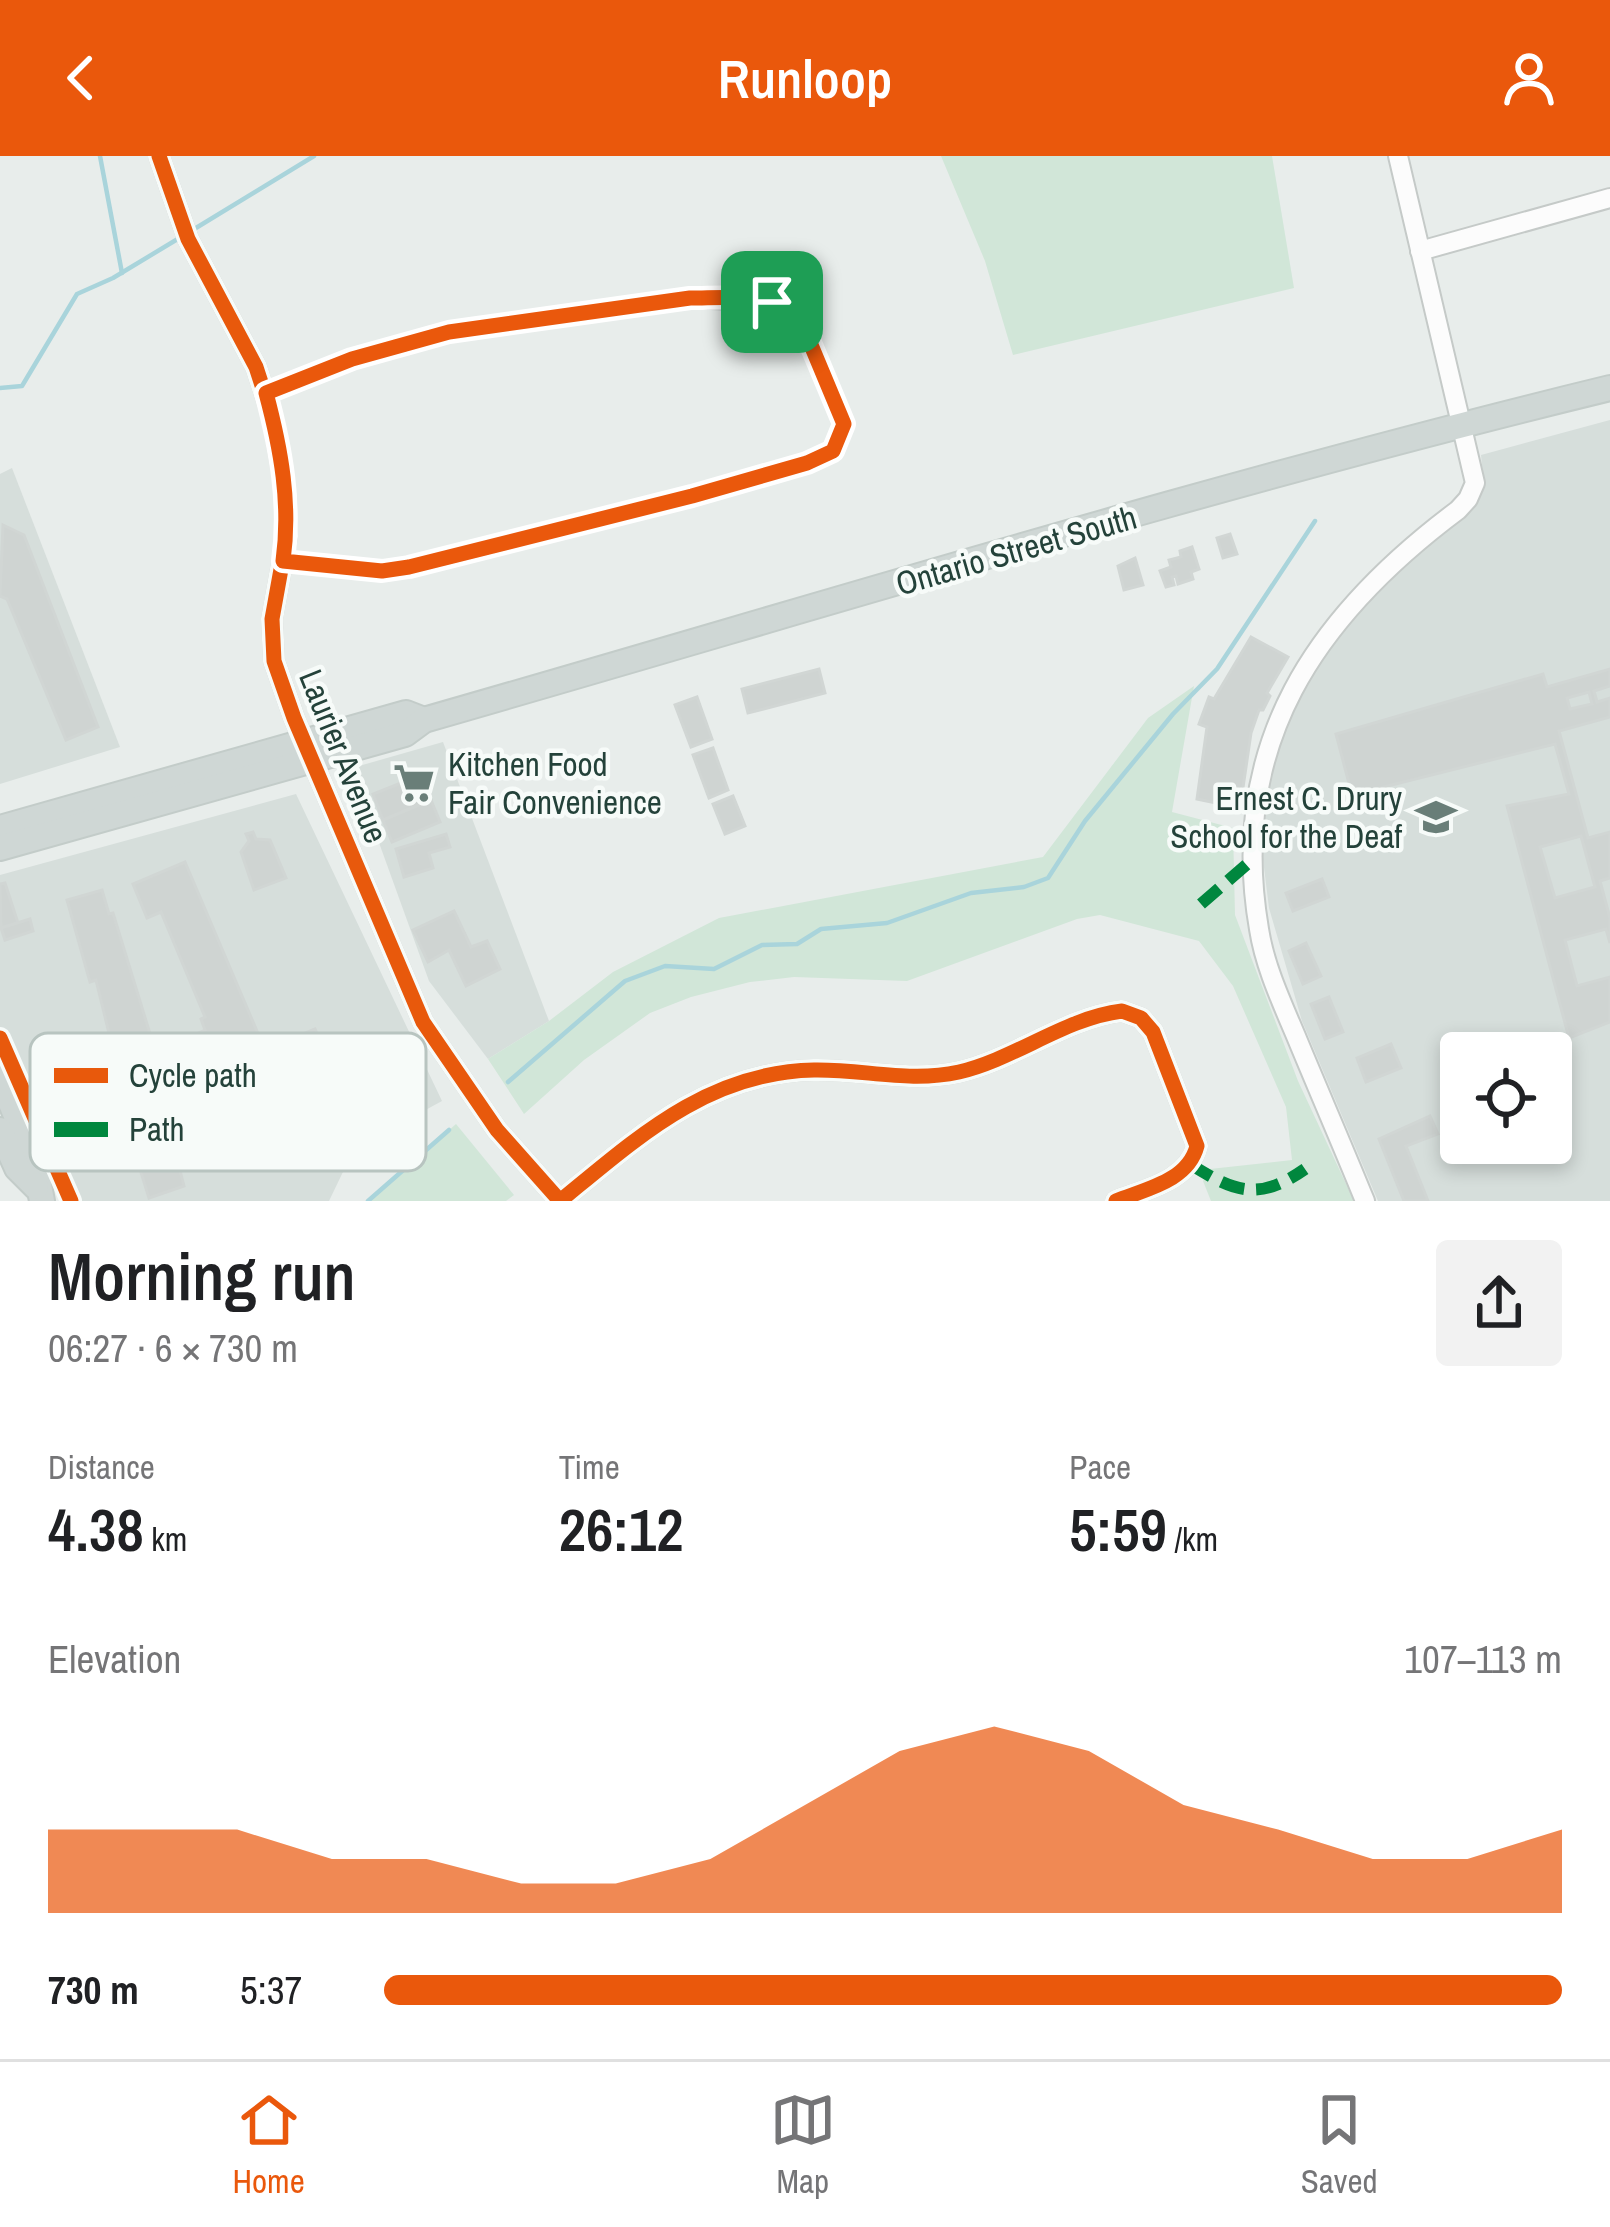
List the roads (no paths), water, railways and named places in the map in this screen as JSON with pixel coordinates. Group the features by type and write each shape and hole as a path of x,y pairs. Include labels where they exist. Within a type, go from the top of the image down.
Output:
{"main road":[{"name":"Ontario Street South","path":"0,848 308,752 406,713 424,720 1463,424 1610,388"},
{"name":"Ontario Street South","path":"0,827 308,752"},
{"path":"0,1077 30,1150"},
{"path":"0,1130 16,1168 39,1194"}],"street":[{"name":"Laurier Avenue","path":"159,156 202,268 266,393 286,497 283,561 272,620 274,661 308,752 424,1022 497,1130 560,1201"},
{"path":"1365,1201 1271,976 1259,931 1253,859 1269,742 1293,683 1387,566 1458,510 1475,483 1398,156"},
{"path":"1420,251 1610,198"},
{"path":"266,393 352,359 449,332 690,298 743,298 790,308 801,321 844,424 833,451 807,463 409,567 382,571 283,561"},
{"path":"560,1201 676,1110 742,1080 816,1070 920,1078 963,1071 1122,1012 1141,1018 1153,1032 1197,1146 1180,1174 1115,1201"}],"waterway":[{"path":"100,156 122,273"},
{"path":"191,231 314,156"},
{"path":"0,388 22,386 77,294 181,237"},
{"path":"508,1082 625,981 665,966 714,969 762,945 797,944 821,929 887,923 971,893 1024,887 1048,878 1085,821 1173,714 1217,669 1315,521"},
{"path":"426,1150 449,1130"},
{"path":"368,1201 402,1171"}],"place":[{"name":"Kitchen Food Fair Convenience","path":"414,783"},
{"name":"Ernest C. Drury School for the Deaf","path":"1436,817"}]}
